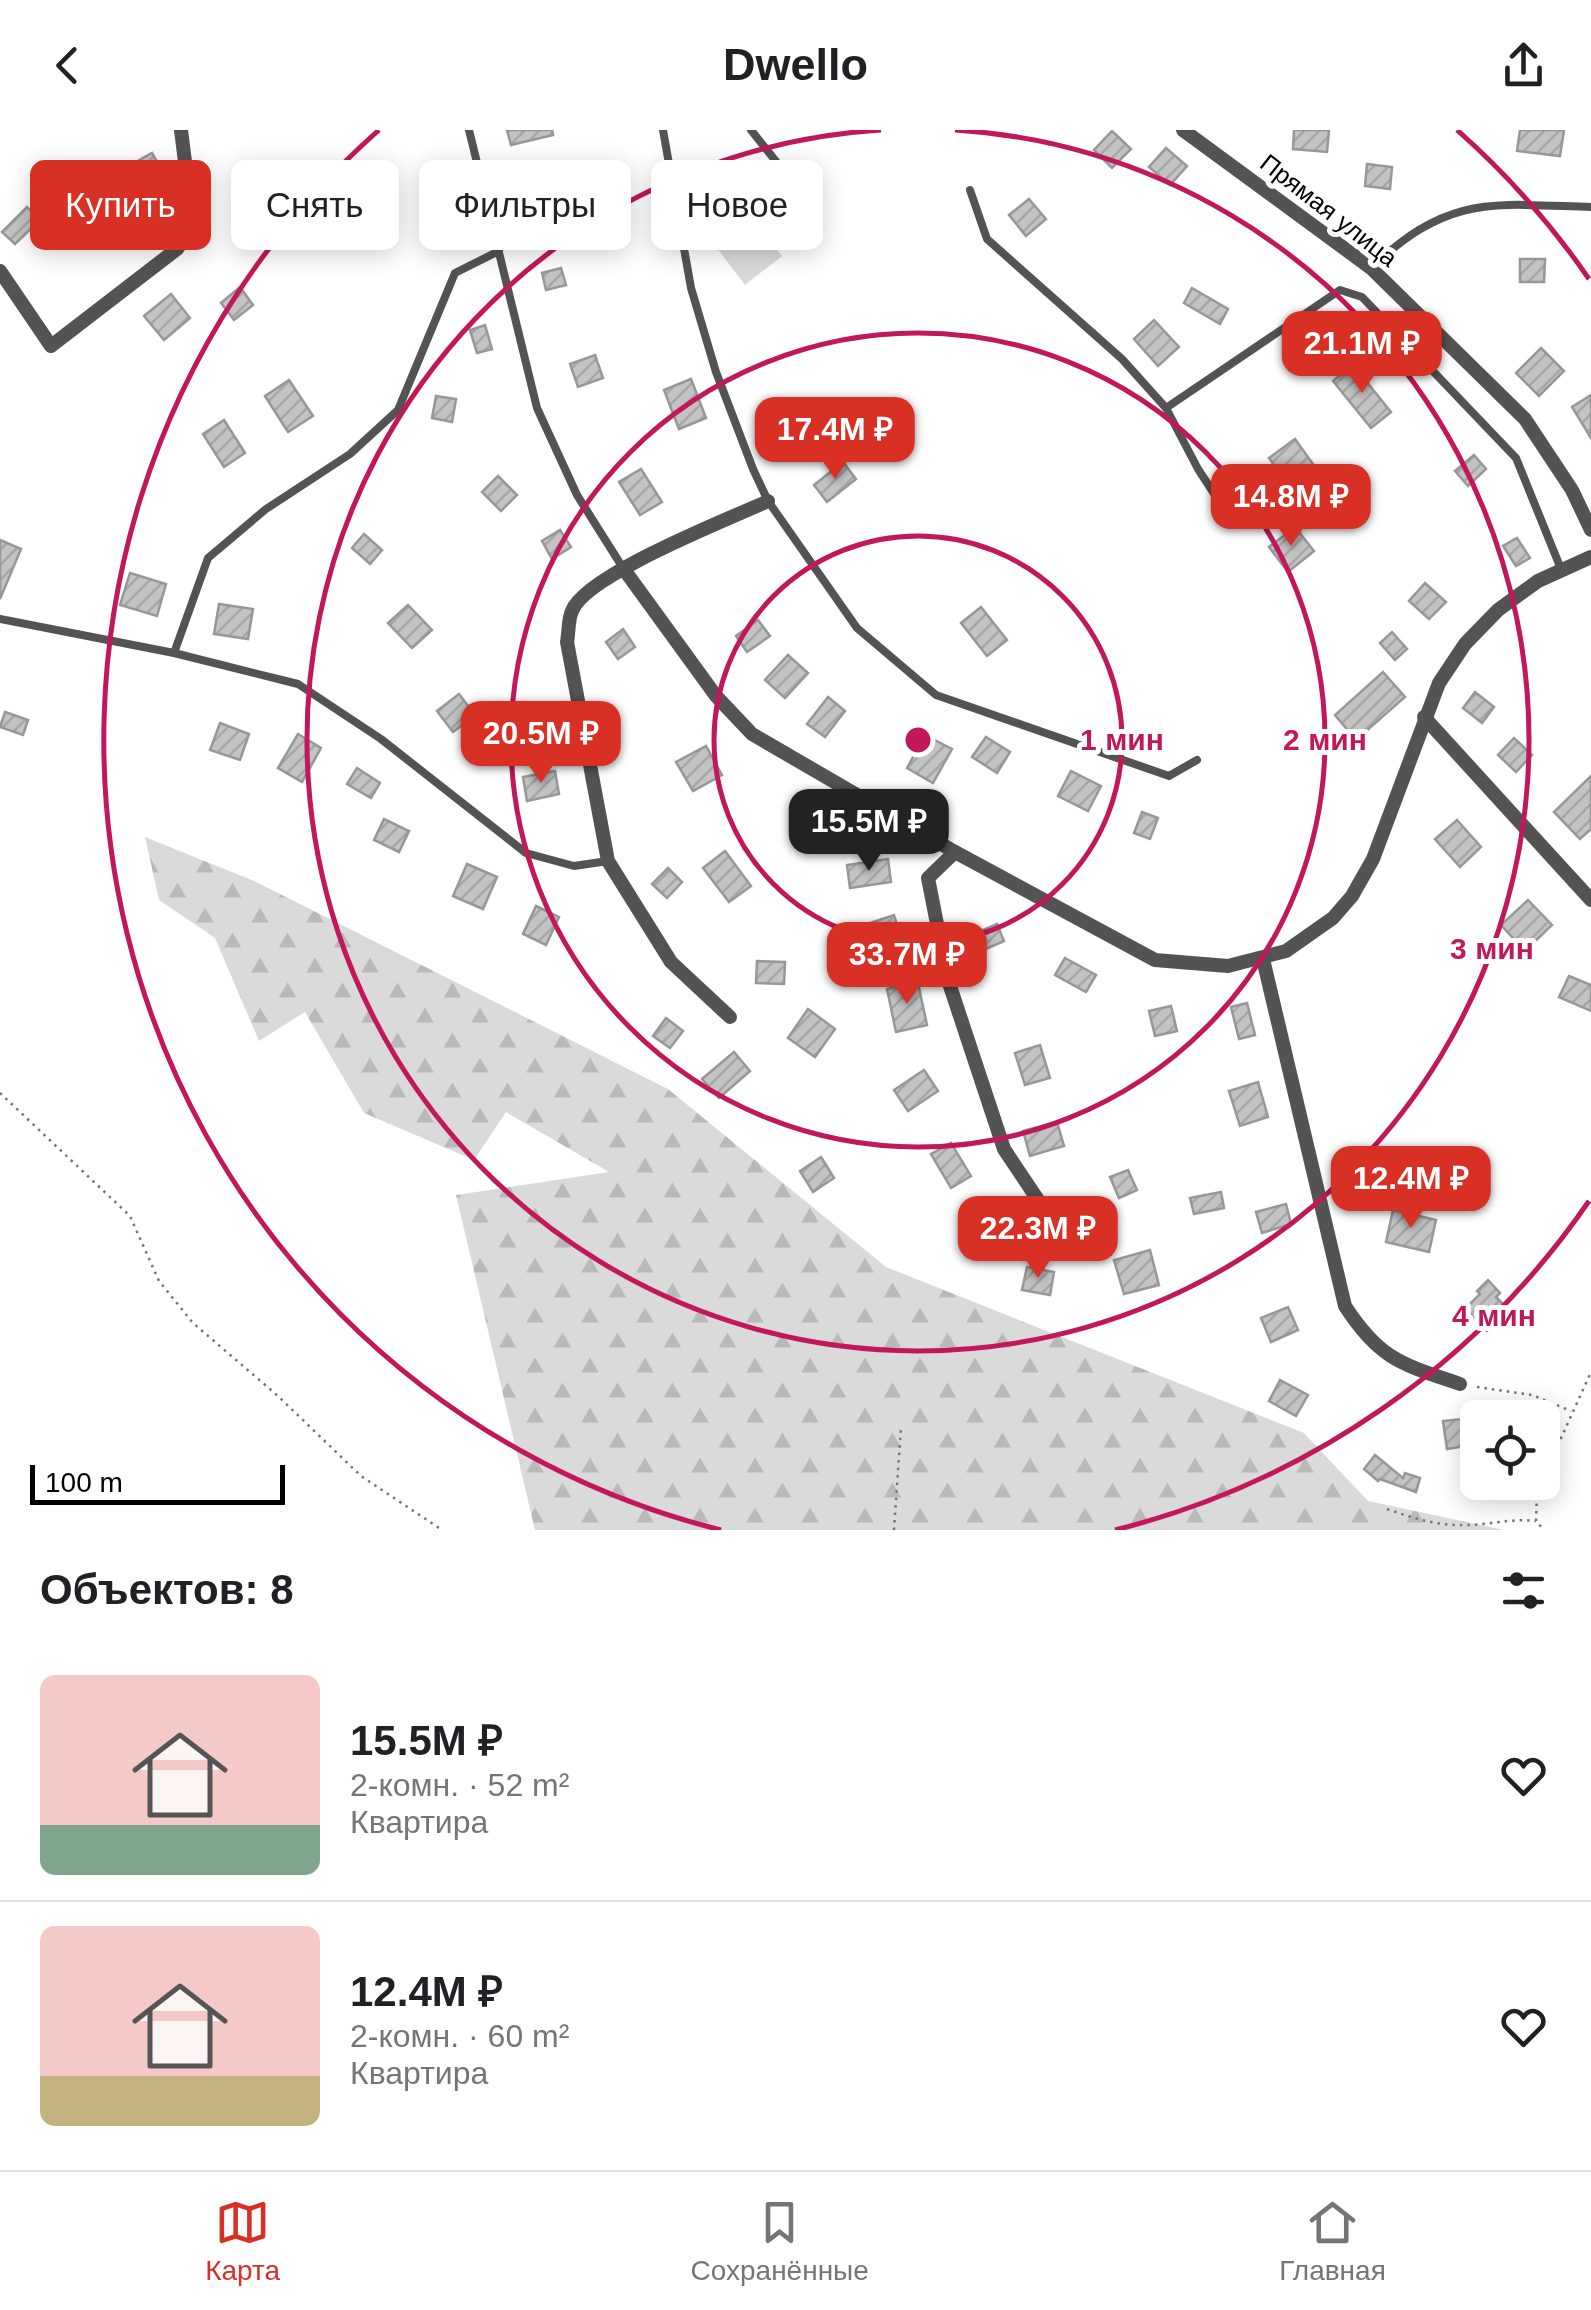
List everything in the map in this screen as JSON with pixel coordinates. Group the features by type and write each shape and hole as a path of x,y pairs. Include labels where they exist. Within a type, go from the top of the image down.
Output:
{"street":[{"path":"0,271 51,346 177,250 193,225 182,130"},
{"name":"Прямая улица","path":"1183,130 1372,268 1525,420 1572,490 1591,530"},
{"path":"730,1017 671,962 608,861 567,642 572,608 592,586 768,501"},
{"path":"624,568 716,696 752,734 955,852 1154,960 1228,966 1263,959 1310,937 1333,918 1352,896 1390,821 1438,683 1466,644 1498,610 1561,569 1591,557"},
{"path":"1424,717 1591,900"},
{"path":"955,852 928,878 948,980 960,1018 1004,1149 1042,1206 1079,1232"},
{"path":"1263,959 1346,1306 1376,1348 1401,1364 1460,1384"}],"lane":[{"path":"468,130 537,408 577,495 624,568"},
{"path":"662,130 691,288 716,372 768,501 857,628 936,695 1170,776 1197,760"},
{"path":"751,130 775,160"},
{"path":"970,190 986,239 1122,359 1166,408 1226,512"},
{"path":"1372,268 1403,238 1464,208 1591,207"},
{"path":"174,653 208,558 266,509 350,454 398,410 455,273 498,251"},
{"path":"1166,408 1340,290 1362,296 1516,458 1561,569"},
{"path":"0,619 174,653 298,684 381,739 526,854 574,866 608,861"}],"path":[{"path":"0,1093 130,1216 159,1281 193,1323 278,1396 361,1476 442,1530"},
{"path":"1560,1439 1591,1372"},
{"path":"1460,1384 1532,1394 1572,1411"},
{"path":"894,1530 901,1427"},
{"path":"1536,1521 1537,1500"},
{"path":"1387,1508 1421,1522 1465,1525 1515,1518 1536,1521 1544,1530"}],"green space":[{"path":"718,250 777,250 782,256 745,285"},
{"path":"145,837 254,881 668,1089 886,1267 1304,1433 1368,1501 1504,1530 535,1530 456,1195 609,1172 506,1112 474,1160 364,1113 305,1012 259,1041 215,938 159,900"}],"building":[{"path":"507,130 552,130 553,135 511,145"},
{"path":"1294,130 1329,130 1327,152 1293,149"},
{"path":"1520,130 1564,130 1560,156 1517,151"},
{"path":"1112,131 1131,149 1112,168 1094,150"},
{"path":"1166,148 1187,166 1170,185 1149,167"},
{"path":"1367,164 1392,167 1390,189 1365,186"},
{"path":"1029,199 1046,219 1026,236 1009,215"},
{"path":"27,207 30,210 30,230 15,244 2,232"},
{"path":"1520,259 1545,259 1544,282 1520,282"},
{"path":"561,268 566,285 546,290 542,273"},
{"path":"240,287 253,305 234,320 221,303"},
{"path":"1192,288 1228,309 1220,324 1184,303"},
{"path":"171,294 190,318 164,340 144,316"},
{"path":"1154,320 1179,347 1158,366 1134,339"},
{"path":"485,325 492,349 477,353 470,330"},
{"path":"1541,348 1564,371 1539,396 1516,373"},
{"path":"595,355 603,378 578,387 570,364"},
{"path":"1353,365 1391,412 1371,428 1333,381"},
{"path":"691,379 706,418 679,429 664,390"},
{"path":"289,380 313,416 288,432 265,396"},
{"path":"1591,395 1591,438 1572,407"},
{"path":"436,396 456,399 452,422 432,418"},
{"path":"224,420 245,453 224,467 203,434"},
{"path":"1295,439 1318,471 1292,490 1269,458"},
{"path":"1474,455 1486,469 1468,486 1455,471"},
{"path":"843,462 856,479 827,502 814,485"},
{"path":"641,469 662,502 640,515 619,482"},
{"path":"498,476 517,495 501,511 482,492"},
{"path":"1295,527 1314,551 1288,572 1269,547"},
{"path":"560,530 571,547 552,559 542,541"},
{"path":"364,534 382,550 370,564 352,548"},
{"path":"1517,538 1530,558 1516,566 1503,546"},
{"path":"0,540 21,549 0,599"},
{"path":"130,573 166,584 157,616 120,605"},
{"path":"1425,583 1446,602 1429,619 1409,601"},
{"path":"219,604 253,609 248,639 214,634"},
{"path":"408,605 432,630 412,648 388,623"},
{"path":"981,607 1007,640 987,656 961,623"},
{"path":"758,620 770,636 747,652 736,636"},
{"path":"623,629 635,647 618,659 606,642"},
{"path":"1392,632 1407,649 1395,660 1380,643"},
{"path":"788,655 808,673 785,698 765,680"},
{"path":"1383,672 1405,697 1356,740 1335,715"},
{"path":"1475,692 1494,707 1482,723 1463,708"},
{"path":"459,694 475,715 453,732 437,711"},
{"path":"828,697 845,711 825,737 807,724"},
{"path":"535,708 547,728 512,749 500,730"},
{"path":"5,712 28,720 23,735 0,727"},
{"path":"220,723 249,734 240,760 210,750"},
{"path":"298,734 321,748 302,782 278,768"},
{"path":"925,735 952,749 933,783 907,768"},
{"path":"986,737 1010,752 997,773 972,757"},
{"path":"1514,738 1532,755 1516,772 1498,755"},
{"path":"706,746 722,775 693,791 676,762"},
{"path":"357,768 380,783 371,798 347,784"},
{"path":"555,771 559,794 527,801 523,777"},
{"path":"1071,771 1101,786 1088,811 1058,796"},
{"path":"1591,776 1591,829 1580,839 1554,812"},
{"path":"811,809 828,826 808,844 792,827"},
{"path":"1142,812 1158,818 1150,839 1134,833"},
{"path":"384,819 409,831 399,852 374,840"},
{"path":"1457,820 1481,847 1460,867 1435,839"},
{"path":"725,851 751,886 729,902 703,868"},
{"path":"888,859 891,882 850,888 847,865"},
{"path":"467,864 497,877 483,909 453,896"},
{"path":"668,868 682,882 667,898 652,884"},
{"path":"1528,900 1552,925 1525,951 1501,925"},
{"path":"536,906 559,917 546,945 523,934"},
{"path":"894,915 899,931 875,939 870,923"},
{"path":"997,924 1004,941 979,952 972,935"},
{"path":"1065,958 1096,975 1086,992 1055,975"},
{"path":"757,961 785,962 784,984 756,983"},
{"path":"1569,976 1591,985 1591,1011 1559,997"},
{"path":"918,983 927,1025 896,1032 887,989"},
{"path":"1247,1003 1255,1035 1239,1039 1231,1007"},
{"path":"1171,1006 1177,1031 1155,1036 1149,1011"},
{"path":"808,1009 835,1029 815,1057 788,1038"},
{"path":"666,1018 683,1031 670,1048 653,1036"},
{"path":"1040,1045 1050,1078 1025,1085 1015,1053"},
{"path":"734,1052 750,1071 719,1098 702,1079"},
{"path":"924,1070 938,1091 908,1111 894,1090"},
{"path":"1258,1082 1268,1117 1240,1126 1229,1091"},
{"path":"1057,1122 1064,1146 1030,1156 1023,1131"},
{"path":"951,1143 971,1176 951,1188 931,1154"},
{"path":"821,1157 834,1178 813,1192 800,1171"},
{"path":"1128,1170 1137,1190 1119,1198 1110,1177"},
{"path":"1221,1192 1224,1208 1194,1214 1190,1198"},
{"path":"983,1203 999,1216 987,1230 971,1217"},
{"path":"1286,1204 1291,1224 1262,1233 1256,1212"},
{"path":"1393,1210 1436,1220 1429,1252 1386,1242"},
{"path":"1150,1250 1159,1285 1124,1294 1114,1260"},
{"path":"1027,1267 1054,1272 1050,1295 1022,1290"},
{"path":"1488,1280 1500,1293 1496,1297 1509,1310 1487,1331 1465,1309"},
{"path":"1288,1307 1298,1330 1271,1342 1261,1318"},
{"path":"1280,1380 1308,1395 1296,1416 1269,1401"},
{"path":"1460,1419 1460,1447 1447,1449 1443,1421"},
{"path":"1375,1455 1403,1478 1405,1473 1420,1478 1416,1492 1378,1481 1364,1469"}]}
